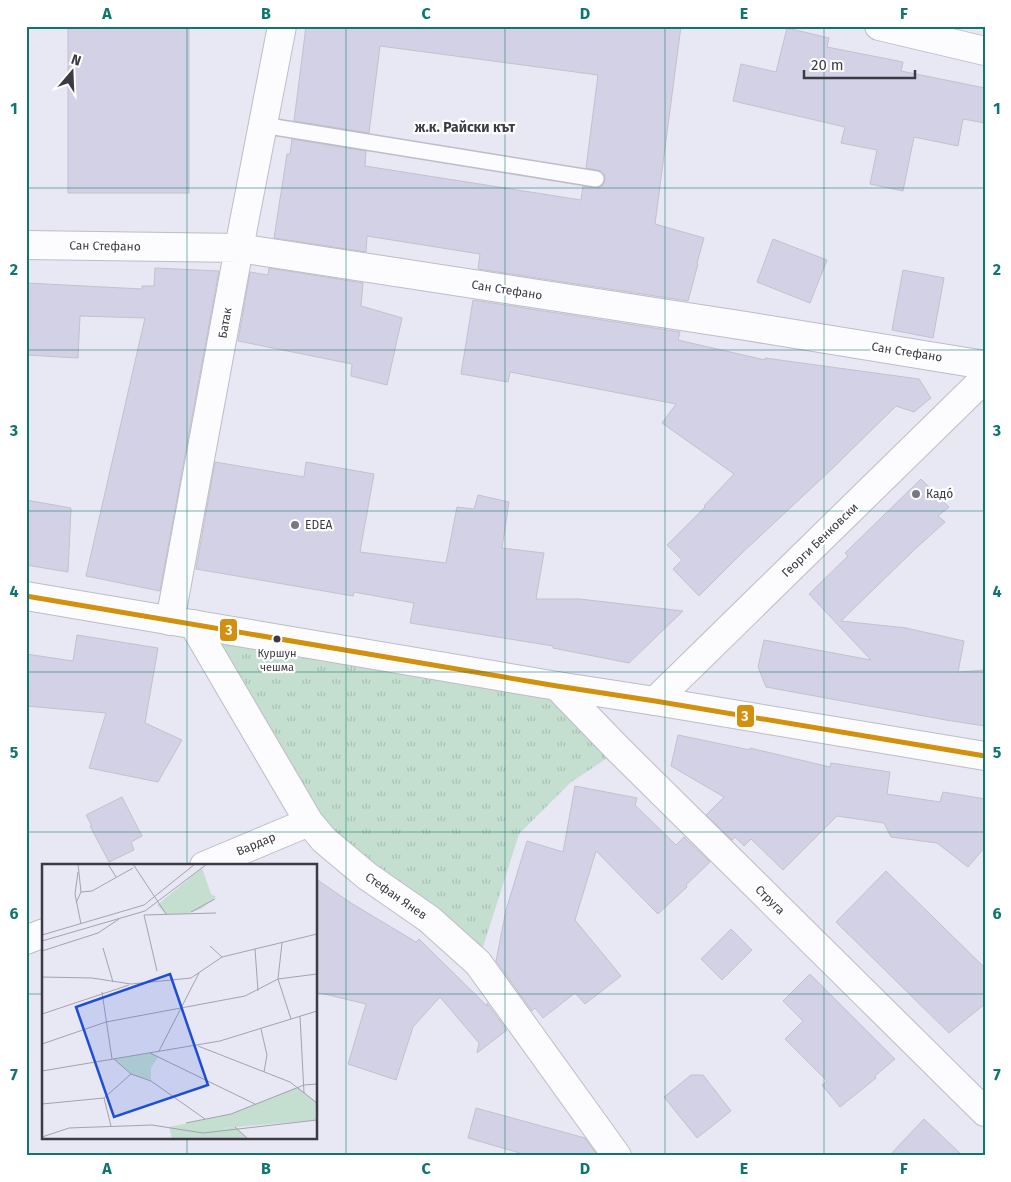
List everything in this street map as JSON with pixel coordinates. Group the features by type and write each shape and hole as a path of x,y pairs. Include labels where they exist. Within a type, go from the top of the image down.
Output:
{"street":[{"name":"Батак","path":"182,622 239,248 282,26"},
{"path":"879,26 985,51"},
{"name":"Сан Стефано","path":"26,245 239,248 985,365"},
{"name":"Георги Бенковски","path":"655,701 985,378"},
{"path":"26,596 985,756"},
{"name":"Стефан Янев","path":"182,622 309,822 324,840 367,876 429,919 478,963 617,1156"},
{"name":"Струга","path":"557,686 633,764 985,1112"},
{"name":"Вардар","path":"209,864 309,822"},
{"path":"26,940 42,934"}],"lane":[{"path":"262,125 596,179"}],"green space":[{"name":"Куршун чешма","path":"193,624 557,686 619,750 570,783 519,834 478,963 324,840"}],"building":[{"path":"68,26 189,26 189,193 68,193"},
{"path":"306,26 681,26 655,224 704,238 688,301 478,269 480,254 367,236 366,252 274,238 287,154 290,154 292,139 366,151 365,166 581,200 583,186 599,188 605,180 605,175 602,171 586,168 598,75 380,46 369,133 294,121"},
{"path":"787,28 829,38 827,47 903,62 901,71 985,88 985,123 963,119 958,146 914,137 903,191 870,184 877,150 841,143 845,127 733,101 741,64 776,72"},
{"path":"773,239 827,260 810,303 757,282"},
{"path":"155,268 219,271 160,591 86,576 145,318 80,316 78,358 26,355 26,283 142,289 142,286 154,286"},
{"path":"269,268 363,283 361,306 402,318 387,385 351,376 352,364 238,341 250,272 268,275"},
{"path":"903,270 944,278 933,338 892,330"},
{"path":"473,300 680,332 678,340 765,360 765,358 919,379 931,398 914,412 896,406 699,596 673,569 682,560 667,545 705,507 734,474 662,423 676,404 510,372 508,382 461,374"},
{"path":"215,462 304,477 306,462 374,474 360,552 446,563 457,507 474,509 478,495 509,502 502,548 544,553 536,599 580,599 683,611 629,663 553,648 553,646 410,623 414,603 354,592 353,596 196,569"},
{"path":"921,479 949,507 938,516 945,522 841,621 906,628 964,641 958,672 985,670 985,726 766,687 758,667 764,640 871,660 809,594 848,556 845,553"},
{"path":"26,500 71,508 68,572 26,565"},
{"path":"77,635 158,648 145,723 182,740 158,782 89,768 106,713 26,706 26,654 73,661"},
{"path":"678,735 750,750 750,748 830,767 831,763 890,772 887,794 940,802 943,792 985,799 985,847 968,867 937,843 891,837 884,823 837,816 783,870 751,839 744,846 735,837 732,840 706,815 724,797 671,766"},
{"path":"575,786 637,798 635,805 676,845 684,837 710,862 658,914 596,851 575,920 621,976 585,1004 575,993 543,1018 535,1008 532,1011 496,961 506,910 527,841 563,852"},
{"path":"122,797 142,836 131,842 134,850 109,862 86,815"},
{"path":"886,871 985,968 985,1004 949,1033 836,922"},
{"path":"318,880 351,903 416,942 419,939 487,1006 487,1003 507,1030 477,1053 479,1043 440,997 413,1027 396,1080 348,1064 366,1004 318,992"},
{"path":"731,929 752,950 722,980 701,959"},
{"path":"810,974 895,1059 875,1076 876,1078 840,1107 822,1085 827,1081 785,1039 803,1021 783,1001"},
{"path":"691,1075 703,1075 731,1111 697,1138 664,1097"},
{"path":"476,1108 585,1138 598,1156 530,1156 468,1138"},
{"path":"924,1119 963,1156 889,1156"}],"transit line":[{"name":"3","path":"26,596 985,756"}],"place":[{"name":"Кадó","path":"916,494"},
{"name":"EDEA","path":"295,525"},
{"name":"Куршун чешма","path":"277,639"}],"district":[{"name":"ж.к. Райски кът","path":"465,127"}]}
